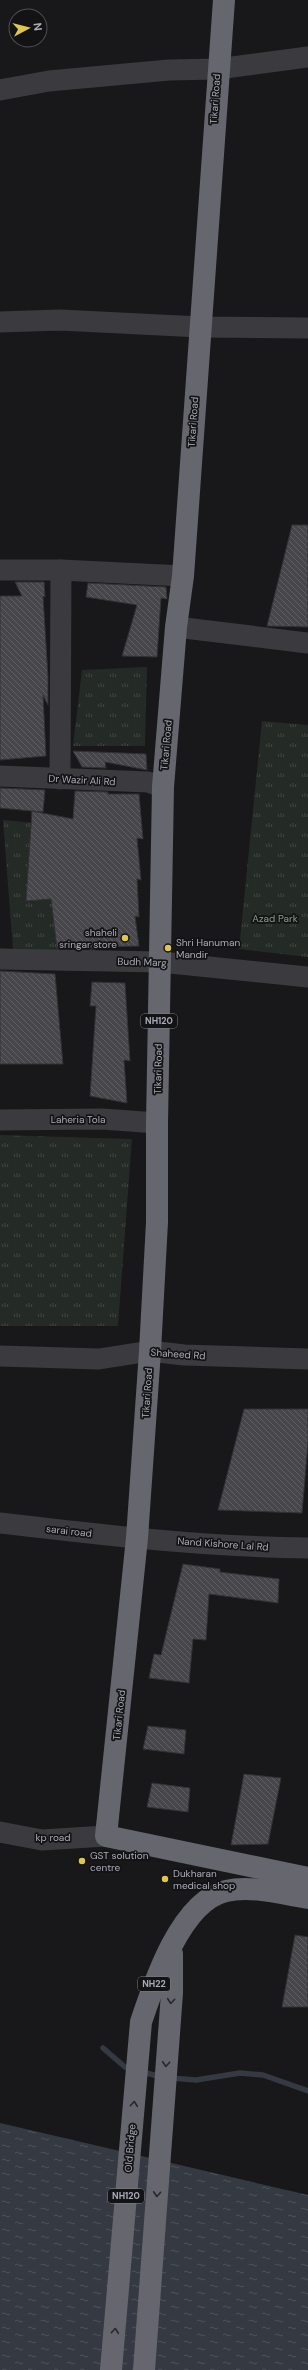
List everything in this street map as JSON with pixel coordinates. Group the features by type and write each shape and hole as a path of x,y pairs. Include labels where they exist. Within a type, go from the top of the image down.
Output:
{"highway":[{"name":"Tikari Road","path":"106,1836 137,1538 150,1350 157,1222 157,1123 163,786 176,627 183,576 224,0"},
{"path":"106,1836 308,1878"},
{"name":"NH22","path":"141,2022 153,1986 172,1949 196,1908 217,1893 239,1890 308,1898"},
{"name":"NH22","path":"169,2025 172,1949"},
{"name":"Old Bridge","path":"111,2370 141,2022"},
{"name":"NH120","path":"144,2370 169,2025"}],"street":[{"path":"0,90 49,81 169,70 218,69 308,57"},
{"path":"0,322 60,320 200,327 308,328"},
{"path":"0,570 61,570 183,576"},
{"path":"60,779 61,570"},
{"path":"176,627 308,643"},
{"name":"Dr Wazir Ali Rd","path":"0,776 148,782 163,786"},
{"name":"Budh Marg","path":"0,959 160,962 308,977"},
{"name":"Laheria Tola","path":"0,1120 102,1119 157,1123"},
{"name":"Shaheed Rd","path":"0,1356 99,1359 150,1350 184,1355 308,1359"},
{"name":"sarai road","path":"0,1523 137,1538"},
{"name":"Nand Kishore Lal Rd","path":"137,1538 262,1547 308,1548"},
{"name":"kp road","path":"0,1832 42,1840 106,1836"}],"green space":[{"path":"147,667 145,746 73,746 82,670"},
{"name":"Azad Park","path":"262,721 308,725 308,957 239,949"},
{"path":"3,820 95,829 96,953 13,950"},
{"path":"0,1135 132,1139 118,1326 0,1326"}],"water":[{"path":"0,2123 308,2195 308,2370 0,2370"}],"building":[{"path":"292,525 308,525 308,627 267,626"},
{"path":"15,582 44,582 45,597 43,596 48,677 48,705 43,695 46,756 0,760 0,596 22,596"},
{"path":"88,583 166,587 167,599 161,598 157,657 122,656 137,605 86,597"},
{"path":"73,751 146,754 147,770 105,762 106,768 82,767"},
{"path":"0,788 45,790 43,812 0,808"},
{"path":"75,791 108,792 108,794 139,794 143,839 137,838 141,880 137,879 139,917 135,916 139,946 57,948 51,899 26,901 32,811 73,819"},
{"path":"0,971 55,974 63,1064 0,1064"},
{"path":"92,982 125,983 130,1061 124,1060 127,1103 90,1096 96,1006 90,1006"},
{"path":"244,1409 308,1409 308,1443 302,1513 218,1510"},
{"path":"183,1564 220,1569 220,1572 279,1579 278,1603 209,1594 206,1640 193,1639 189,1683 149,1678 154,1654 161,1655"},
{"path":"148,1726 186,1730 184,1754 143,1749"},
{"path":"244,1774 281,1778 268,1844 231,1845"},
{"path":"152,1783 190,1788 188,1812 147,1807"},
{"path":"295,1935 308,1937 308,2007 282,2007"}],"waterway":[{"path":"103,2048 125,2067 132,2069"},
{"path":"142,2072 162,2077"},
{"path":"171,2078 196,2080 240,2073 263,2075 308,2091"}],"place":[{"name":"shaheli sringar store","path":"125,938"},
{"name":"Shri Hanuman Mandir","path":"168,948"},
{"name":"GST solution centre","path":"82,1861"},
{"name":"Dukharan medical shop","path":"165,1879"}]}
